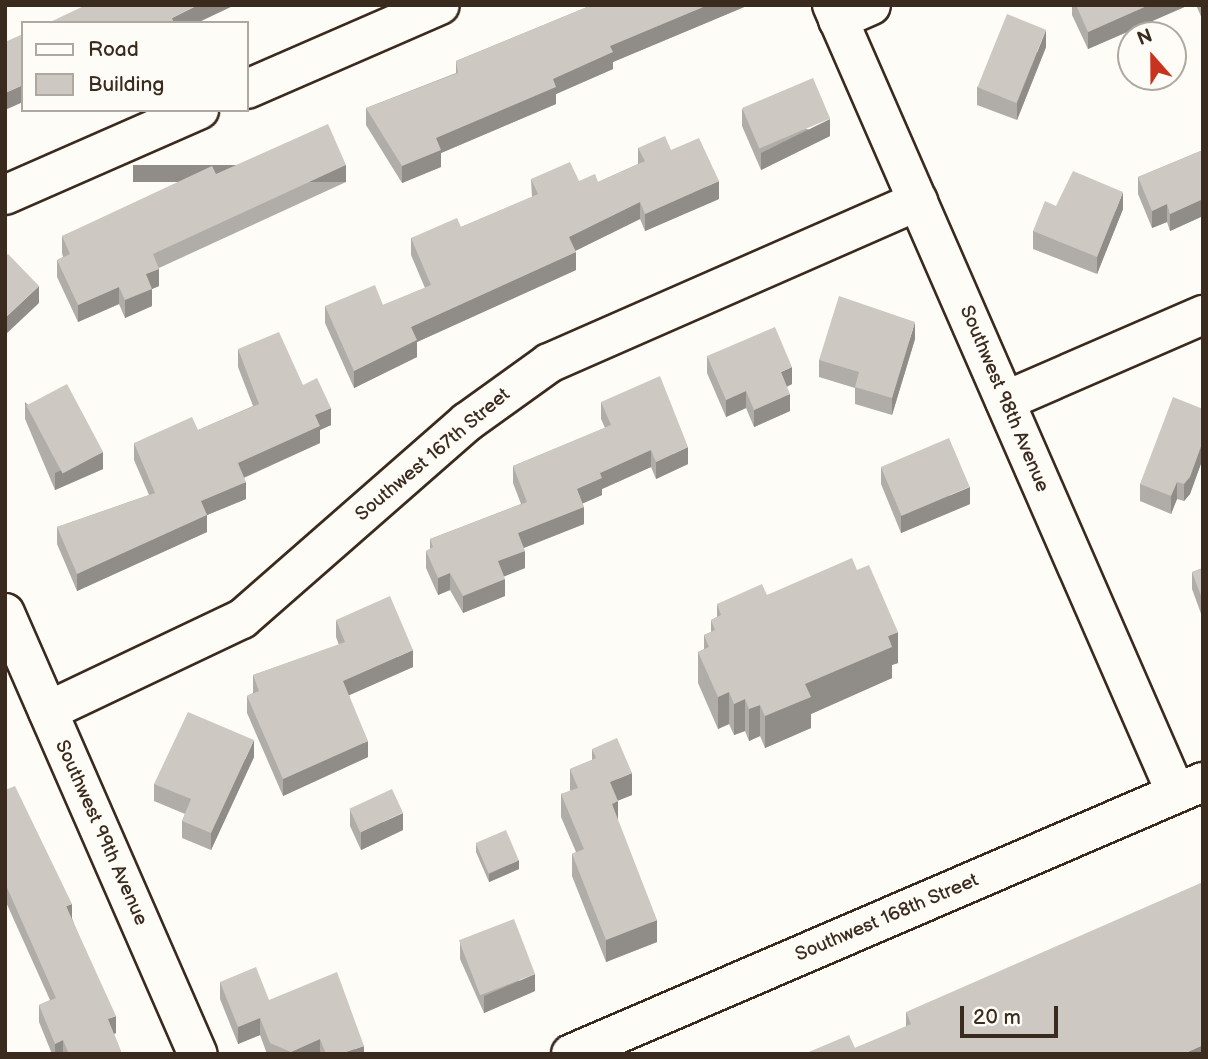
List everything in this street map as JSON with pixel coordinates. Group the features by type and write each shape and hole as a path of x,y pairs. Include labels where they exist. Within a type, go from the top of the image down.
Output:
{"street":[{"path":"248,89 440,5"},
{"name":"Southwest 98th Avenue","path":"847,10 918,201 1005,401 1189,788"},
{"path":"5,195 194,112"},
{"name":"Southwest 167th Street","path":"48,711 242,619 467,422 549,363 918,201"},
{"path":"1005,401 1203,315"},
{"name":"Southwest 99th Avenue","path":"5,613 198,1054"},
{"name":"Southwest 168th Street","path":"571,1054 1189,788"}],"building":[{"path":"86,5 198,5 172,18 173,21 52,21"},
{"path":"592,5 708,5 610,46 613,52 553,79 556,87 436,138 441,150 402,166 366,108 458,73 456,61"},
{"path":"1076,5 1149,5 1088,32"},
{"path":"1007,14 1046,30 1016,103 977,87"},
{"path":"21,35 21,86 5,93 5,42"},
{"path":"813,78 830,119 759,149 742,108"},
{"path":"328,124 346,165 153,254 159,269 146,274 152,289 125,300 119,287 78,305 57,260 70,254 62,236 212,166 216,174"},
{"path":"665,136 671,150 699,138 719,181 645,214 640,202 569,237 576,252 411,327 417,340 354,371 325,306 375,285 383,305 431,285 411,238 457,218 461,227 538,194 531,179 570,162 579,181 595,174 598,182 645,161 638,148"},
{"path":"1203,150 1203,199 1170,214 1167,204 1152,211 1138,177"},
{"path":"1073,171 1123,192 1097,257 1033,231 1045,201 1056,206"},
{"path":"8,254 39,286 5,318 5,256"},
{"path":"839,296 915,322 892,398 855,387 859,372 819,360"},
{"path":"775,327 792,367 781,372 790,394 754,410 746,391 726,400 707,356"},
{"path":"279,332 303,385 317,378 331,408 315,415 320,426 238,463 246,482 201,501 207,515 77,574 57,527 155,493 134,443 192,417 198,430 259,404 238,349"},
{"path":"660,376 688,447 656,462 651,450 600,473 602,478 577,489 584,507 518,533 525,551 498,561 505,579 463,596 450,573 438,578 426,551 433,547 430,539 527,502 513,466 611,425 601,402"},
{"path":"67,384 103,452 63,474 26,406"},
{"path":"1173,397 1203,409 1203,441 1190,477 1184,484 1177,482 1171,496 1140,484"},
{"path":"949,438 970,487 902,516 881,467"},
{"path":"852,558 857,570 869,565 898,632 888,636 892,647 805,684 811,697 765,716 760,705 749,709 745,699 734,704 729,692 718,697 698,652 709,647 704,635 715,630 711,620 721,615 717,604 762,584 767,595"},
{"path":"1203,568 1203,601 1192,572"},
{"path":"390,596 413,650 343,681 368,741 283,779 247,696 259,691 253,675 345,642 336,620"},
{"path":"188,712 254,740 211,833 182,821 191,799 154,784"},
{"path":"617,738 632,773 610,782 618,801 612,804 657,920 606,940 572,854 584,849 561,794 578,788 570,769 596,758 592,749"},
{"path":"15,786 72,904 66,906 116,1016 108,1019 122,1054 69,1054 63,1040 55,1044 39,1005 56,998 5,883 5,790"},
{"path":"392,789 403,813 360,832 349,809"},
{"path":"506,830 519,860 489,873 476,843"},
{"path":"1203,882 1203,1045 1183,1054 804,1054 849,1035 855,1048 911,1024 906,1012"},
{"path":"514,919 535,974 480,995 459,940"},
{"path":"256,967 269,1000 337,972 364,1046 340,1054 326,1054 320,1039 291,1052 270,1043 260,1018 238,1027 220,982"}]}
